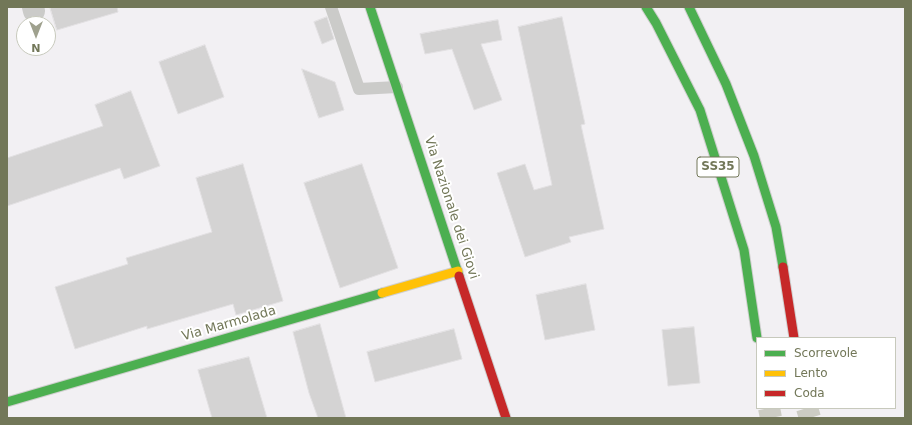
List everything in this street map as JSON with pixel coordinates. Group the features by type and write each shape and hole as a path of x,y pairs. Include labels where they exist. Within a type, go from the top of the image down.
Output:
{"main road":[{"name":"Via Nazionale dei Giovi","path":"370,7 506,418"},
{"name":"SS35","path":"646,7 656,23 700,110 744,250 757,337"},
{"name":"SS35","path":"689,7 726,84 754,156 776,227 794,337"},
{"name":"Via Marmolada","path":"7,402 458,271"}],"lane":[{"path":"331,7 359,89 397,87"}],"building":[{"path":"50,7 117,7 118,12 57,30 56,16 53,16"},
{"path":"327,17 334,39 322,44 314,22"},
{"path":"562,17 585,124 581,125 604,229 569,237 571,242 525,257 497,173 525,164 534,190 552,185 518,27"},
{"path":"498,20 502,40 481,44 502,100 474,110 452,49 425,54 420,34"},
{"path":"205,45 224,97 178,114 159,62"},
{"path":"302,69 335,82 344,110 319,118"},
{"path":"131,91 160,166 124,179 120,168 7,206 7,158 103,126 95,105"},
{"path":"243,164 283,301 236,315 233,304 147,329 147,326 75,349 55,287 128,264 126,258 212,232 196,178"},
{"path":"362,164 398,268 340,288 304,183"},
{"path":"586,284 595,330 545,340 536,295"},
{"path":"320,324 346,418 318,418 309,393 293,332"},
{"path":"694,327 700,383 668,386 662,330"},
{"path":"454,329 462,359 375,382 367,352"},
{"path":"249,357 267,418 212,418 198,370"}],"tunnel":[{"path":"769,409 771,418"},
{"path":"807,409 810,418"}],"traffic: fast":[{"path":"370,7 459,276"},
{"path":"646,7 656,23 700,110 744,250 757,337"},
{"path":"689,7 726,84 754,156 776,227 783,267"},
{"path":"7,402 382,293"}],"traffic: slow":[{"path":"382,293 458,271"}],"traffic: jam":[{"path":"783,267 794,337"},
{"path":"459,276 506,418"}]}
